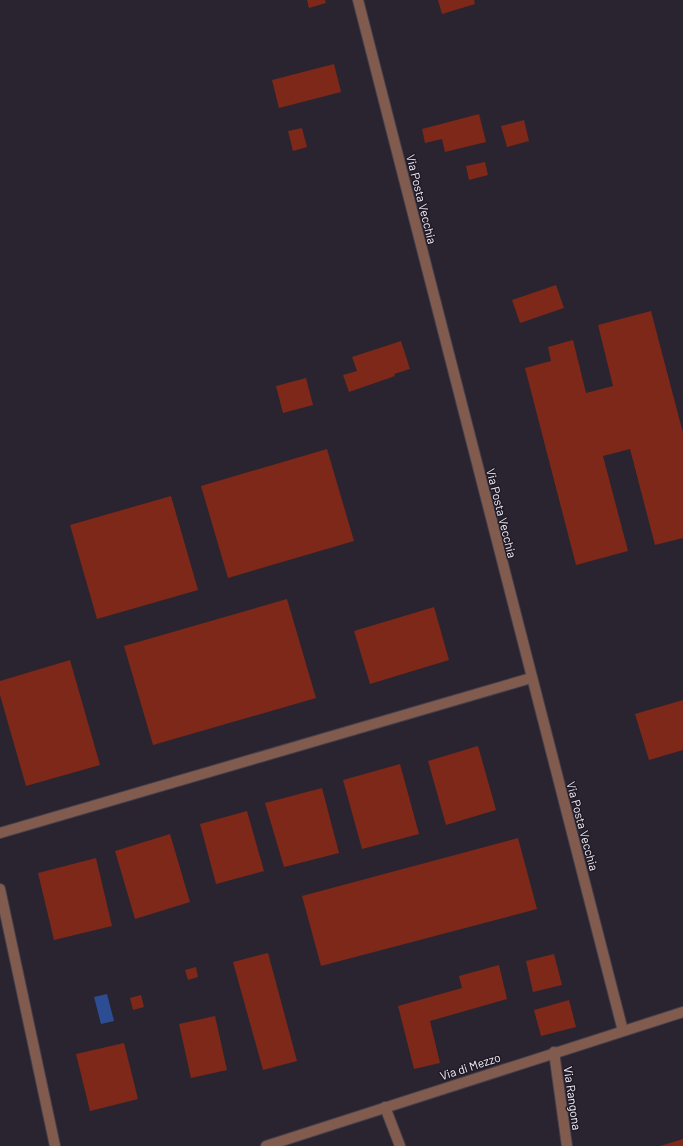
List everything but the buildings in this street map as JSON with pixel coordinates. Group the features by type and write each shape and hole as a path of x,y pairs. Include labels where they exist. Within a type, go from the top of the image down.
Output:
{"street":[{"name":"Via Posta Vecchia","path":"358,0 531,678 623,1031"},
{"path":"0,833 531,678"},
{"path":"0,889 55,1146"},
{"name":"Via di Mezzo","path":"266,1146 554,1052 683,1012"},
{"name":"Via Rangona","path":"554,1052 567,1146"},
{"path":"385,1108 400,1146"}],"water":[{"path":"107,994 114,1021 101,1024 94,997"}]}
